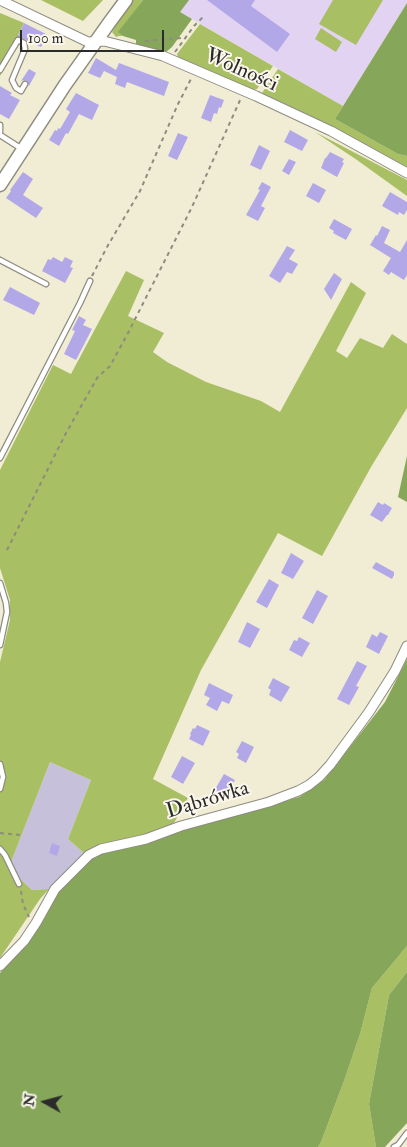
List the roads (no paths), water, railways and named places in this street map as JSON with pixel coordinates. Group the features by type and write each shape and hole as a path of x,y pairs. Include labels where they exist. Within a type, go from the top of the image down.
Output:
{"street":[{"name":"Wolności","path":"0,0 88,42 104,41 163,56 331,131 407,173"},
{"path":"0,186 95,42 126,0"},
{"name":"Dąbrówka","path":"0,966 24,941 55,890 89,855 101,849 146,839 181,826 269,802 298,791 314,781 330,765 369,712 395,671 407,646"}],"lane":[{"path":"0,70 18,40 24,43 25,49 12,80 16,88 21,91 25,84"},
{"path":"0,125 0,133 24,149"},
{"path":"0,260 46,284"},
{"path":"0,458 90,281"},
{"path":"0,583 7,612 0,645"},
{"path":"0,764 3,777 0,789"},
{"path":"0,850 5,855 19,884"},
{"path":"394,1147 398,1145 407,1133"}]}
